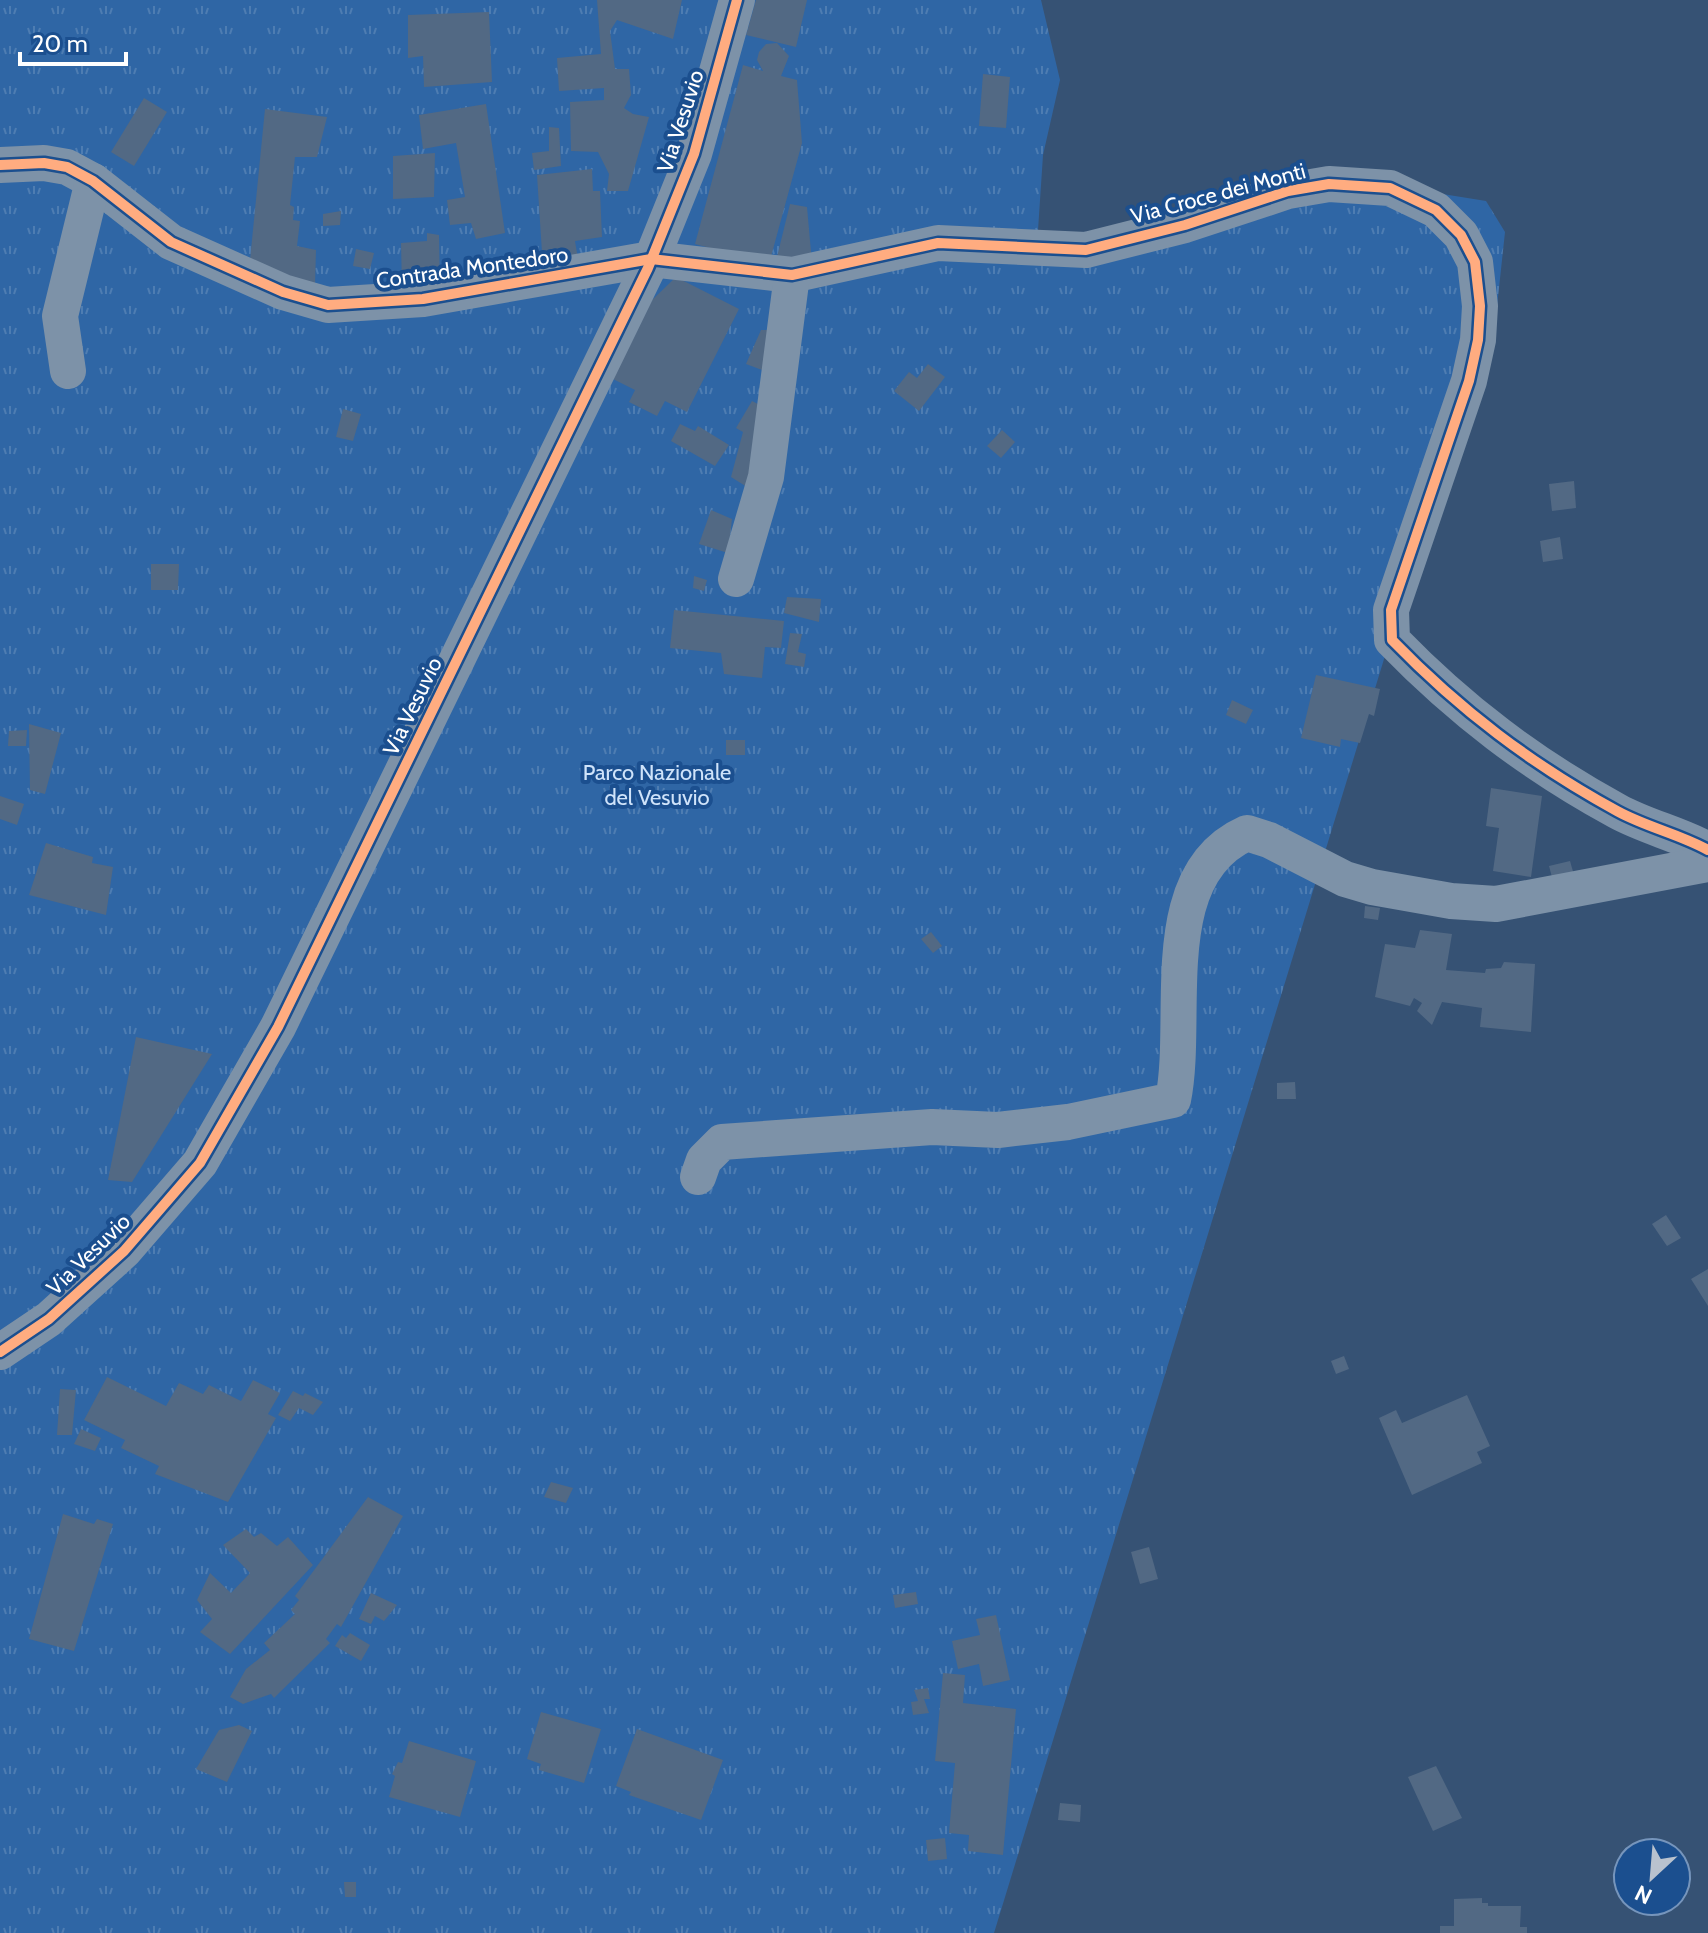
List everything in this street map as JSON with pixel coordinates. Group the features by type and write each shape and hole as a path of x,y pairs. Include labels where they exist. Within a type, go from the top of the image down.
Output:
{"street":[{"name":"Via Vesuvio","path":"0,1352 49,1319 124,1251 200,1163 278,1027 651,259 694,154 737,0"},
{"name":"Contrada Montedoro","path":"0,165 44,163 67,167 93,181 171,242 283,292 328,305 423,299 651,259"},
{"path":"68,371 60,316 93,181"},
{"name":"Via Croce dei Monti","path":"651,259 792,275 938,243 1086,250 1185,225 1288,191 1329,184 1390,188 1436,210 1461,235 1475,262 1480,306 1478,340 1469,381 1391,610 1392,640 1476,721 1541,766 1620,813 1708,850"},
{"path":"736,579 766,477 792,275"},
{"path":"698,1177 704,1160 722,1142 932,1127 998,1130 1068,1122 1173,1100 1181,974 1190,895 1209,859 1228,842 1247,833 1269,840 1345,879 1372,887 1496,904 1708,864"}],"green space":[{"name":"Parco Nazionale del Vesuvio","path":"0,0 1041,0 1060,80 1043,155 1037,245 1273,191 1430,192 1486,201 1505,232 1495,325 1388,646 994,1933 0,1933"}],"building":[{"path":"597,0 682,0 673,39 617,20 610,31 615,69 629,69 631,95 624,108 633,114 649,117 628,191 607,191 609,174 598,152 571,151 570,102 604,100 604,88 559,91 557,58 601,54"},
{"path":"756,0 807,0 796,47 746,35"},
{"path":"489,12 492,82 424,87 423,56 408,58 408,15"},
{"path":"777,43 789,56 781,76 797,80 802,143 769,264 695,244 743,65 763,71 757,60 759,52 766,44"},
{"path":"983,74 1010,77 1006,128 979,126"},
{"path":"144,98 167,112 134,166 111,152"},
{"path":"486,104 505,233 476,239 471,223 450,225 447,200 465,197 456,143 423,149 419,115"},
{"path":"265,109 327,117 317,157 295,157 290,205 294,207 293,220 300,221 297,246 316,250 315,286 249,270"},
{"path":"549,127 559,128 561,166 534,170 532,153 549,151"},
{"path":"435,153 434,197 393,199 393,156"},
{"path":"592,169 593,191 600,191 602,237 575,241 579,265 543,268 537,175"},
{"path":"790,204 807,207 812,263 775,265"},
{"path":"341,211 340,225 323,226 323,214"},
{"path":"427,233 439,235 440,289 402,289 401,243 427,241"},
{"path":"356,249 374,253 370,269 353,266"},
{"path":"676,277 739,309 687,412 665,401 657,416 629,402 635,390 613,379 652,300"},
{"path":"761,330 771,330 770,373 746,364"},
{"path":"928,364 945,377 919,411 894,391 909,372 917,378"},
{"path":"752,401 764,407 747,487 731,477 743,432 736,428"},
{"path":"343,409 361,414 353,441 336,437"},
{"path":"680,424 695,431 698,426 729,445 715,466 671,441"},
{"path":"1002,430 1015,442 1001,458 987,446"},
{"path":"1574,481 1576,508 1552,511 1549,484"},
{"path":"711,510 732,519 728,553 699,544"},
{"path":"1560,537 1563,559 1543,562 1540,541"},
{"path":"151,564 179,564 178,590 151,590"},
{"path":"694,576 707,580 704,591 693,588"},
{"path":"787,597 821,599 819,622 784,613"},
{"path":"674,610 784,621 781,648 765,647 762,678 724,674 721,653 670,648"},
{"path":"790,633 802,634 798,652 806,654 804,667 785,664"},
{"path":"1316,675 1380,689 1374,716 1369,714 1360,743 1341,739 1340,747 1301,738"},
{"path":"1232,700 1253,710 1246,724 1226,715"},
{"path":"29,724 61,733 45,794 30,790"},
{"path":"27,730 26,746 8,746 9,731"},
{"path":"726,740 745,740 745,755 726,755"},
{"path":"1491,788 1542,796 1531,877 1493,871 1499,828 1486,826"},
{"path":"0,796 24,804 17,825 0,819"},
{"path":"46,843 93,857 92,863 113,867 106,915 29,895"},
{"path":"1570,861 1574,875 1553,881 1549,866"},
{"path":"1365,906 1380,908 1378,920 1364,918"},
{"path":"1420,930 1452,934 1446,970 1485,973 1486,969 1501,968 1504,962 1535,964 1531,1032 1480,1027 1482,1008 1442,1002 1432,1025 1417,1011 1422,1003 1414,998 1410,1006 1375,997 1385,944 1415,948"},
{"path":"931,932 942,946 933,953 921,939"},
{"path":"136,1037 212,1054 132,1182 108,1180"},
{"path":"1295,1082 1296,1099 1277,1099 1277,1083"},
{"path":"1666,1215 1681,1238 1667,1246 1652,1224"},
{"path":"1708,1269 1708,1306 1691,1279"},
{"path":"1344,1356 1349,1369 1336,1374 1331,1361"},
{"path":"107,1377 166,1406 179,1383 203,1394 209,1385 241,1401 253,1380 280,1393 268,1414 276,1418 228,1502 155,1474 159,1466 121,1448 125,1440 84,1420"},
{"path":"60,1389 76,1390 72,1435 57,1435"},
{"path":"293,1391 323,1402 313,1415 299,1408 290,1421 278,1415"},
{"path":"1467,1395 1490,1446 1477,1452 1482,1463 1412,1495 1379,1418 1396,1410 1402,1423"},
{"path":"81,1429 101,1438 95,1451 74,1444"},
{"path":"551,1482 573,1488 566,1503 544,1497"},
{"path":"368,1497 403,1516 341,1627 337,1624 326,1639 330,1643 274,1698 271,1694 243,1704 230,1697 246,1669 270,1650 264,1643 295,1614 291,1610 299,1600 295,1596"},
{"path":"63,1514 94,1524 97,1519 113,1524 74,1651 29,1639"},
{"path":"246,1529 254,1537 261,1533 277,1546 288,1537 313,1565 230,1654 200,1632 212,1619 197,1600 210,1573 231,1593 250,1573 223,1545"},
{"path":"1149,1547 1158,1579 1140,1584 1131,1552"},
{"path":"916,1592 918,1604 895,1608 893,1595"},
{"path":"371,1593 397,1605 384,1621 375,1616 371,1624 359,1619"},
{"path":"996,1615 1010,1680 983,1686 979,1664 958,1669 952,1641 980,1635 976,1619"},
{"path":"350,1633 370,1645 361,1661 335,1646 342,1635 346,1638"},
{"path":"943,1673 965,1675 963,1703 1016,1709 1003,1855 968,1851 969,1835 949,1833 955,1763 935,1761"},
{"path":"928,1688 930,1699 924,1699 929,1713 913,1715 911,1702 918,1701 914,1690"},
{"path":"541,1712 601,1729 584,1783 539,1770 541,1764 527,1759"},
{"path":"239,1725 252,1731 227,1782 196,1769 219,1730"},
{"path":"637,1729 723,1760 701,1820 629,1795 631,1792 616,1786"},
{"path":"409,1741 476,1761 460,1817 389,1797 395,1776 392,1774 398,1762 402,1763"},
{"path":"1436,1766 1462,1818 1433,1831 1408,1777"},
{"path":"1060,1803 1081,1805 1080,1822 1058,1820"},
{"path":"945,1838 947,1859 928,1861 926,1840"},
{"path":"344,1882 356,1882 356,1897 345,1897"},
{"path":"1482,1898 1482,1903 1488,1903 1488,1906 1521,1906 1520,1927 1527,1927 1527,1933 1440,1933 1440,1926 1454,1926 1454,1899"}],"cycle path":[{"path":"0,1352 49,1319 124,1251 200,1163 278,1027 648,268 694,154 737,0"},
{"path":"0,165 44,163 67,167 93,181 171,242 283,292 328,305 423,299 651,259 792,275 938,243 1086,250 1185,225 1288,191 1329,184 1390,188 1436,210 1461,235 1475,262 1480,306 1478,340 1469,381 1391,610 1392,640 1444,690 1526,755 1628,817 1708,850"}]}
